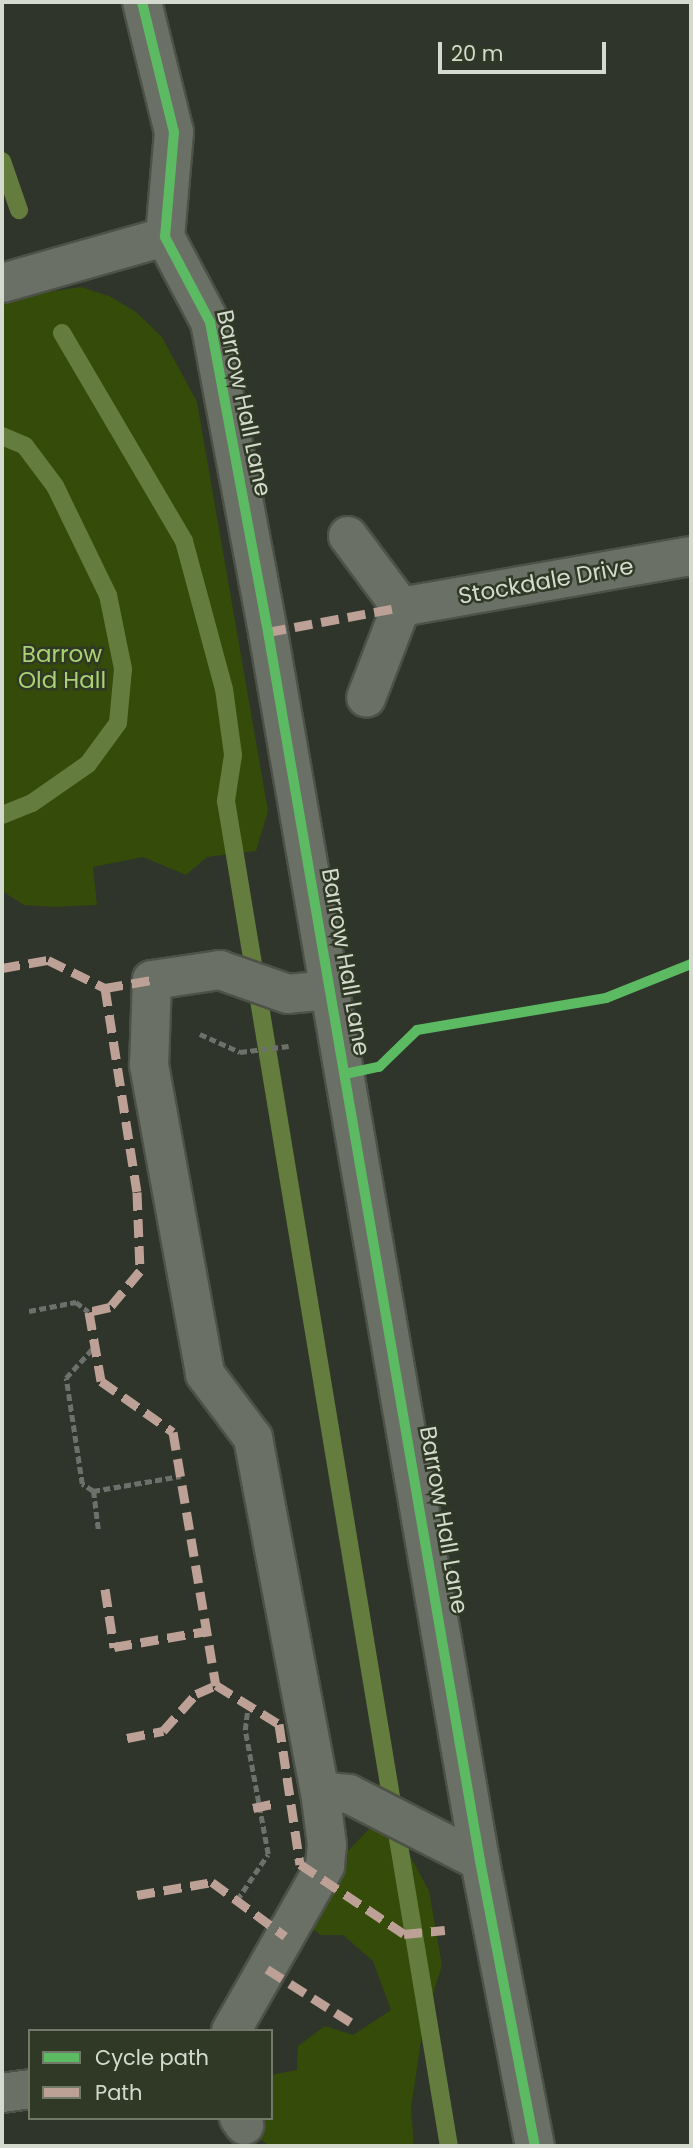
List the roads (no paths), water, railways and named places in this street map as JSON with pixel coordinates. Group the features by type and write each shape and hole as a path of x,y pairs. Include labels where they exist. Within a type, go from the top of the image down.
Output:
{"street":[{"path":"2,283 165,237 174,168 174,132 142,2"},
{"name":"Barrow Hall Lane","path":"165,237 210,322 330,990 480,1861 535,2146"},
{"path":"348,536 401,607 366,698"},
{"name":"Stockdale Drive","path":"401,607 691,556"},
{"path":"232,2029 325,1866 327,1845 320,1791 253,1438 205,1374 149,1065 152,980 220,970 288,993 330,990"},
{"path":"320,1791 349,1794 371,1803 480,1861"},
{"path":"2,2093 28,2089"}],"waterway":[{"path":"2,161 19,210"},
{"path":"62,333 184,541 224,689 233,755 226,801 449,2146"},
{"path":"2,436 25,446 55,486 108,595 123,669 118,723 88,764 32,803 2,815"}],"park label":[{"name":"Barrow Old Hall","path":"62,667"}]}
